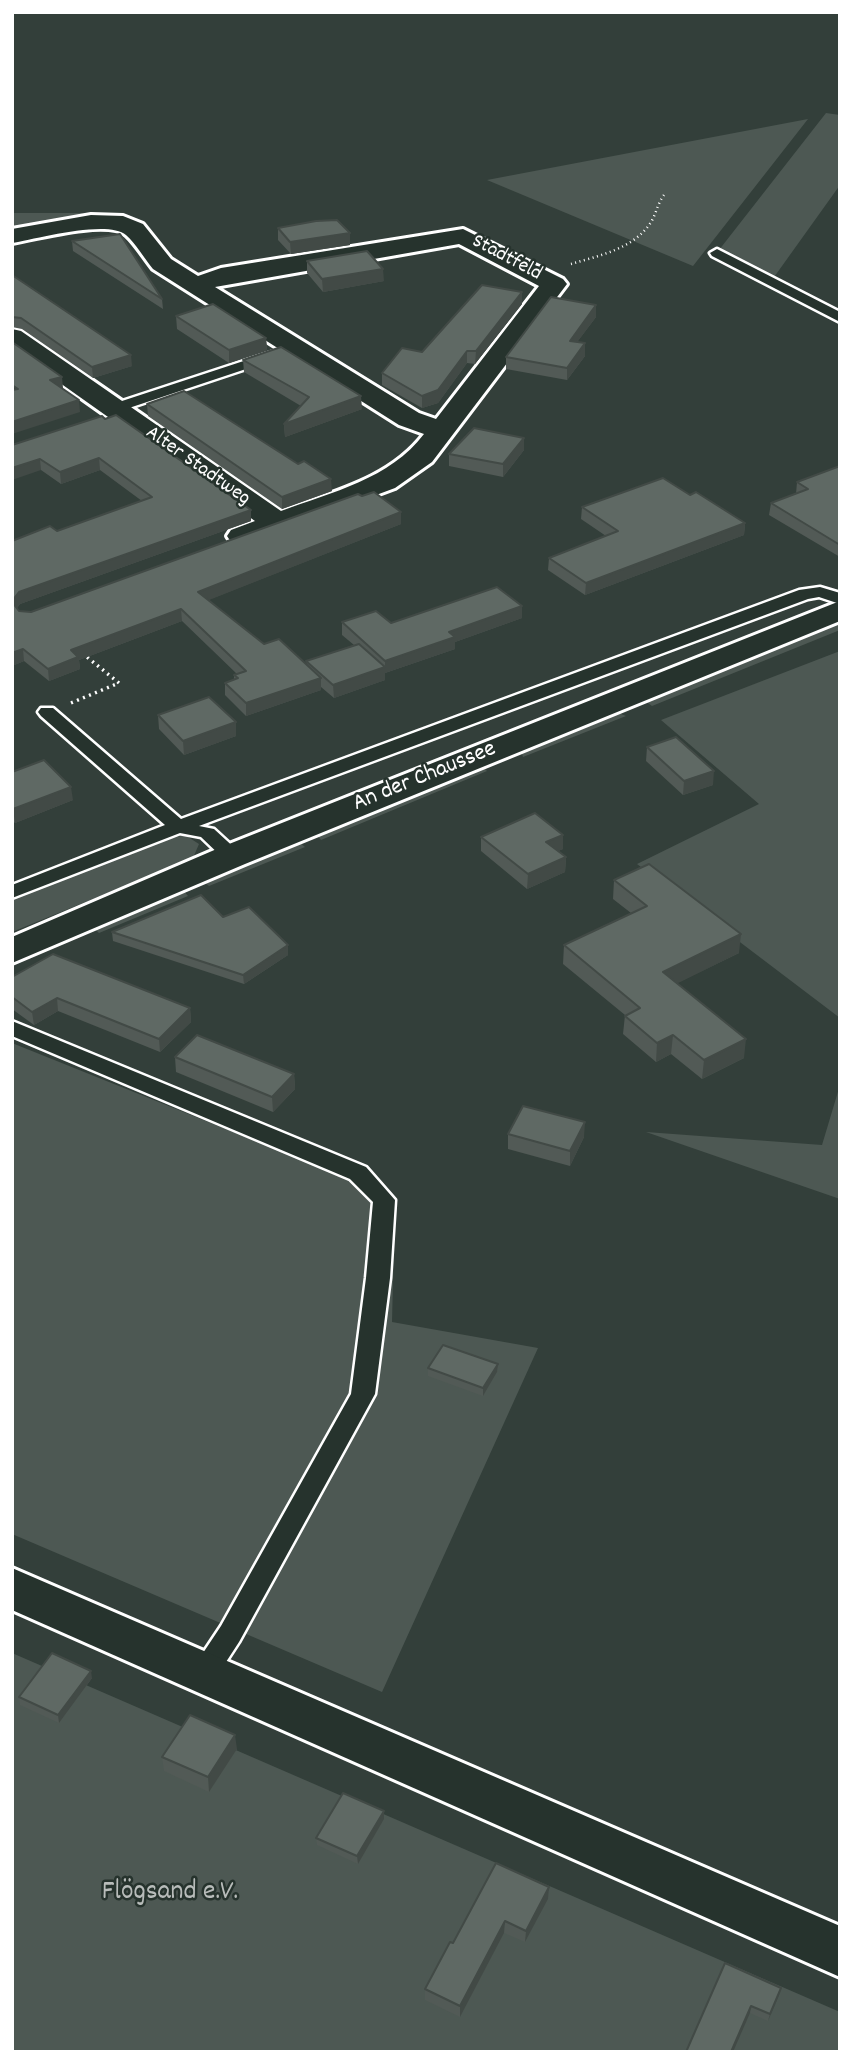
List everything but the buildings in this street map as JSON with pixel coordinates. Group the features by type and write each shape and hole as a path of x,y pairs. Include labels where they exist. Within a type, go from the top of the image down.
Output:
{"street":[{"path":"12,236 91,222 123,223 135,229 162,264 409,419 440,430"},
{"name":"Stadtfeld","path":"195,285 221,276 463,236 554,284 422,456 406,470 385,482 347,496"},
{"name":"Alter Stadtweg","path":"12,337 102,416 278,523"},
{"name":"Alter Stadtweg","path":"214,547 347,496"},
{"name":"An der Chaussee","path":"12,951 232,856 840,610"},
{"path":"12,1588 840,1952"}],"lane":[{"path":"717,253 840,318"},
{"path":"102,416 127,404 294,348"},
{"path":"12,892 178,827 805,594 820,592 840,598"},
{"path":"47,712 178,827 207,832 232,856"},
{"path":"12,1028 358,1173 384,1200 378,1278 363,1394 230,1634 203,1674"}],"path":[{"path":"537,276 621,247 641,235 664,195"},
{"path":"47,712 119,683 76,648"}],"green space":[{"path":"826,113 840,115 840,185 772,280 719,250"},
{"path":"808,119 693,266 487,180"},
{"path":"12,213 86,213 86,218 12,230"},
{"path":"840,621 840,630 652,706 644,700"},
{"path":"840,651 840,1018 637,864 759,804 661,720"},
{"path":"616,712 626,716 523,757 521,751"},
{"path":"483,767 487,771 321,840 317,835"},
{"path":"185,835 199,844 193,858 12,932 12,898 153,843"},
{"path":"299,842 305,847 209,886 204,882"},
{"path":"183,890 188,896 99,933 94,928"},
{"path":"12,1043 395,1197 392,1322 538,1348 382,1692 12,1534"},
{"path":"840,1085 840,1199 646,1132 822,1145"},
{"name":"Flögsand e.V.","path":"12,1653 840,2012 840,2052 12,2052"}]}
